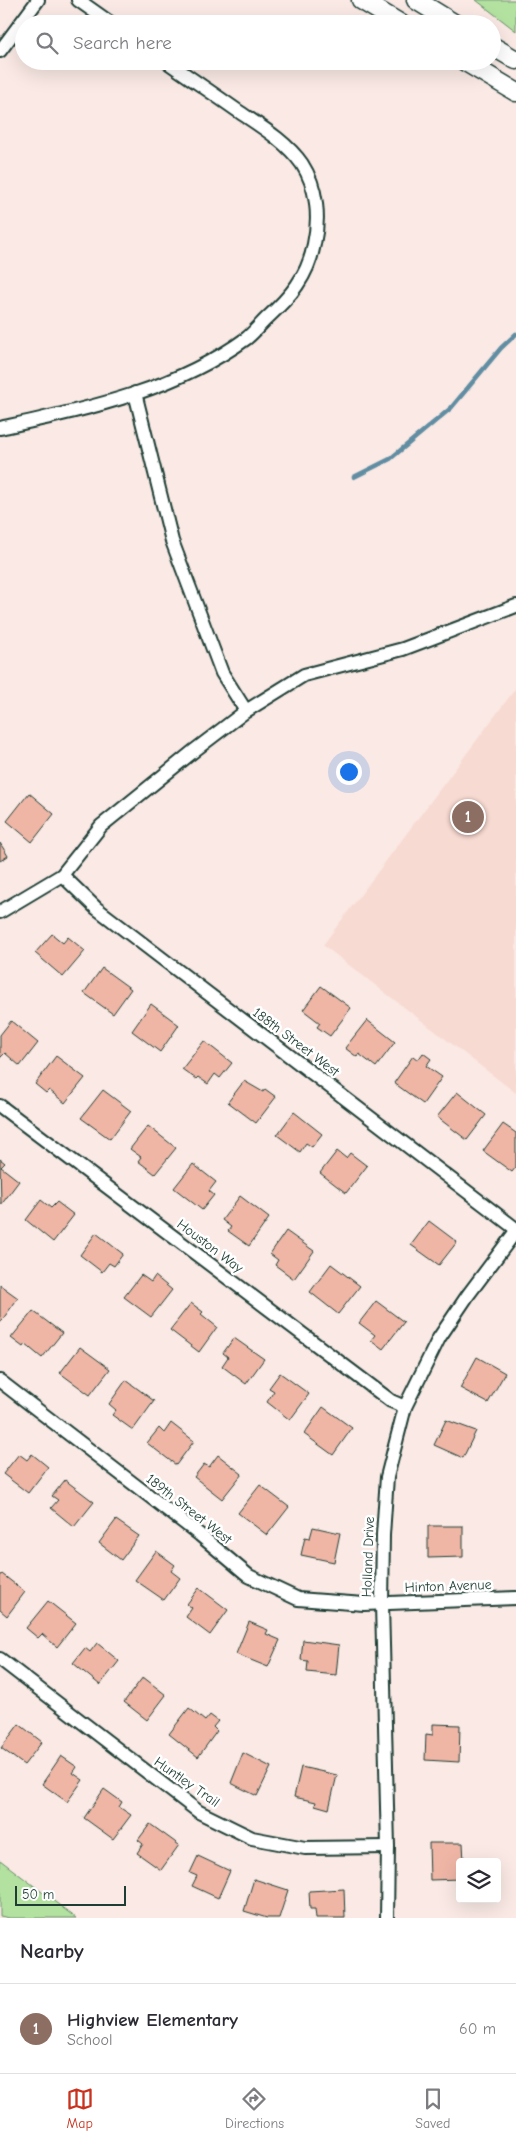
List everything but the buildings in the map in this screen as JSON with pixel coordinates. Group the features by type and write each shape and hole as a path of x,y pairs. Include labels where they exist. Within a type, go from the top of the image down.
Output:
{"street":[{"path":"27,15 38,0"},
{"path":"78,0 99,15"},
{"path":"360,0 386,15"},
{"path":"416,0 440,15"},
{"path":"0,52 15,31"},
{"path":"501,51 516,60"},
{"path":"0,428 80,410 135,394 187,374 249,337 296,289 312,256 316,235 317,206 313,185 301,164 283,143 179,70"},
{"path":"479,70 516,92"},
{"path":"135,394 172,541 222,673 246,711"},
{"path":"0,912 62,875 101,826 246,711 304,675 403,649 516,606"},
{"name":"188th Street West","path":"62,875 96,908 516,1230"},
{"name":"Houston Way","path":"0,1106 391,1401 405,1407"},
{"name":"Holland Drive","path":"387,1918 388,1847 382,1604 383,1535 387,1477 405,1407 439,1338 516,1230"},
{"name":"189th Street West","path":"0,1381 200,1535 249,1576 298,1599 382,1604"},
{"name":"Hinton Avenue","path":"382,1604 516,1598"},
{"name":"Huntley Trail","path":"0,1659 199,1812 252,1838 305,1848 388,1847"}],"shaded area":[{"path":"516,688 516,1093 323,945"}],"green space":[{"path":"476,0 516,0 516,31 501,19 501,15 495,15"},
{"path":"0,1860 76,1918 10,1918 0,1916"}],"waterway":[{"path":"354,477 390,459 451,408 501,348 516,334"}],"place":[{"name":"Highview Elementary","path":"468,817"}]}
